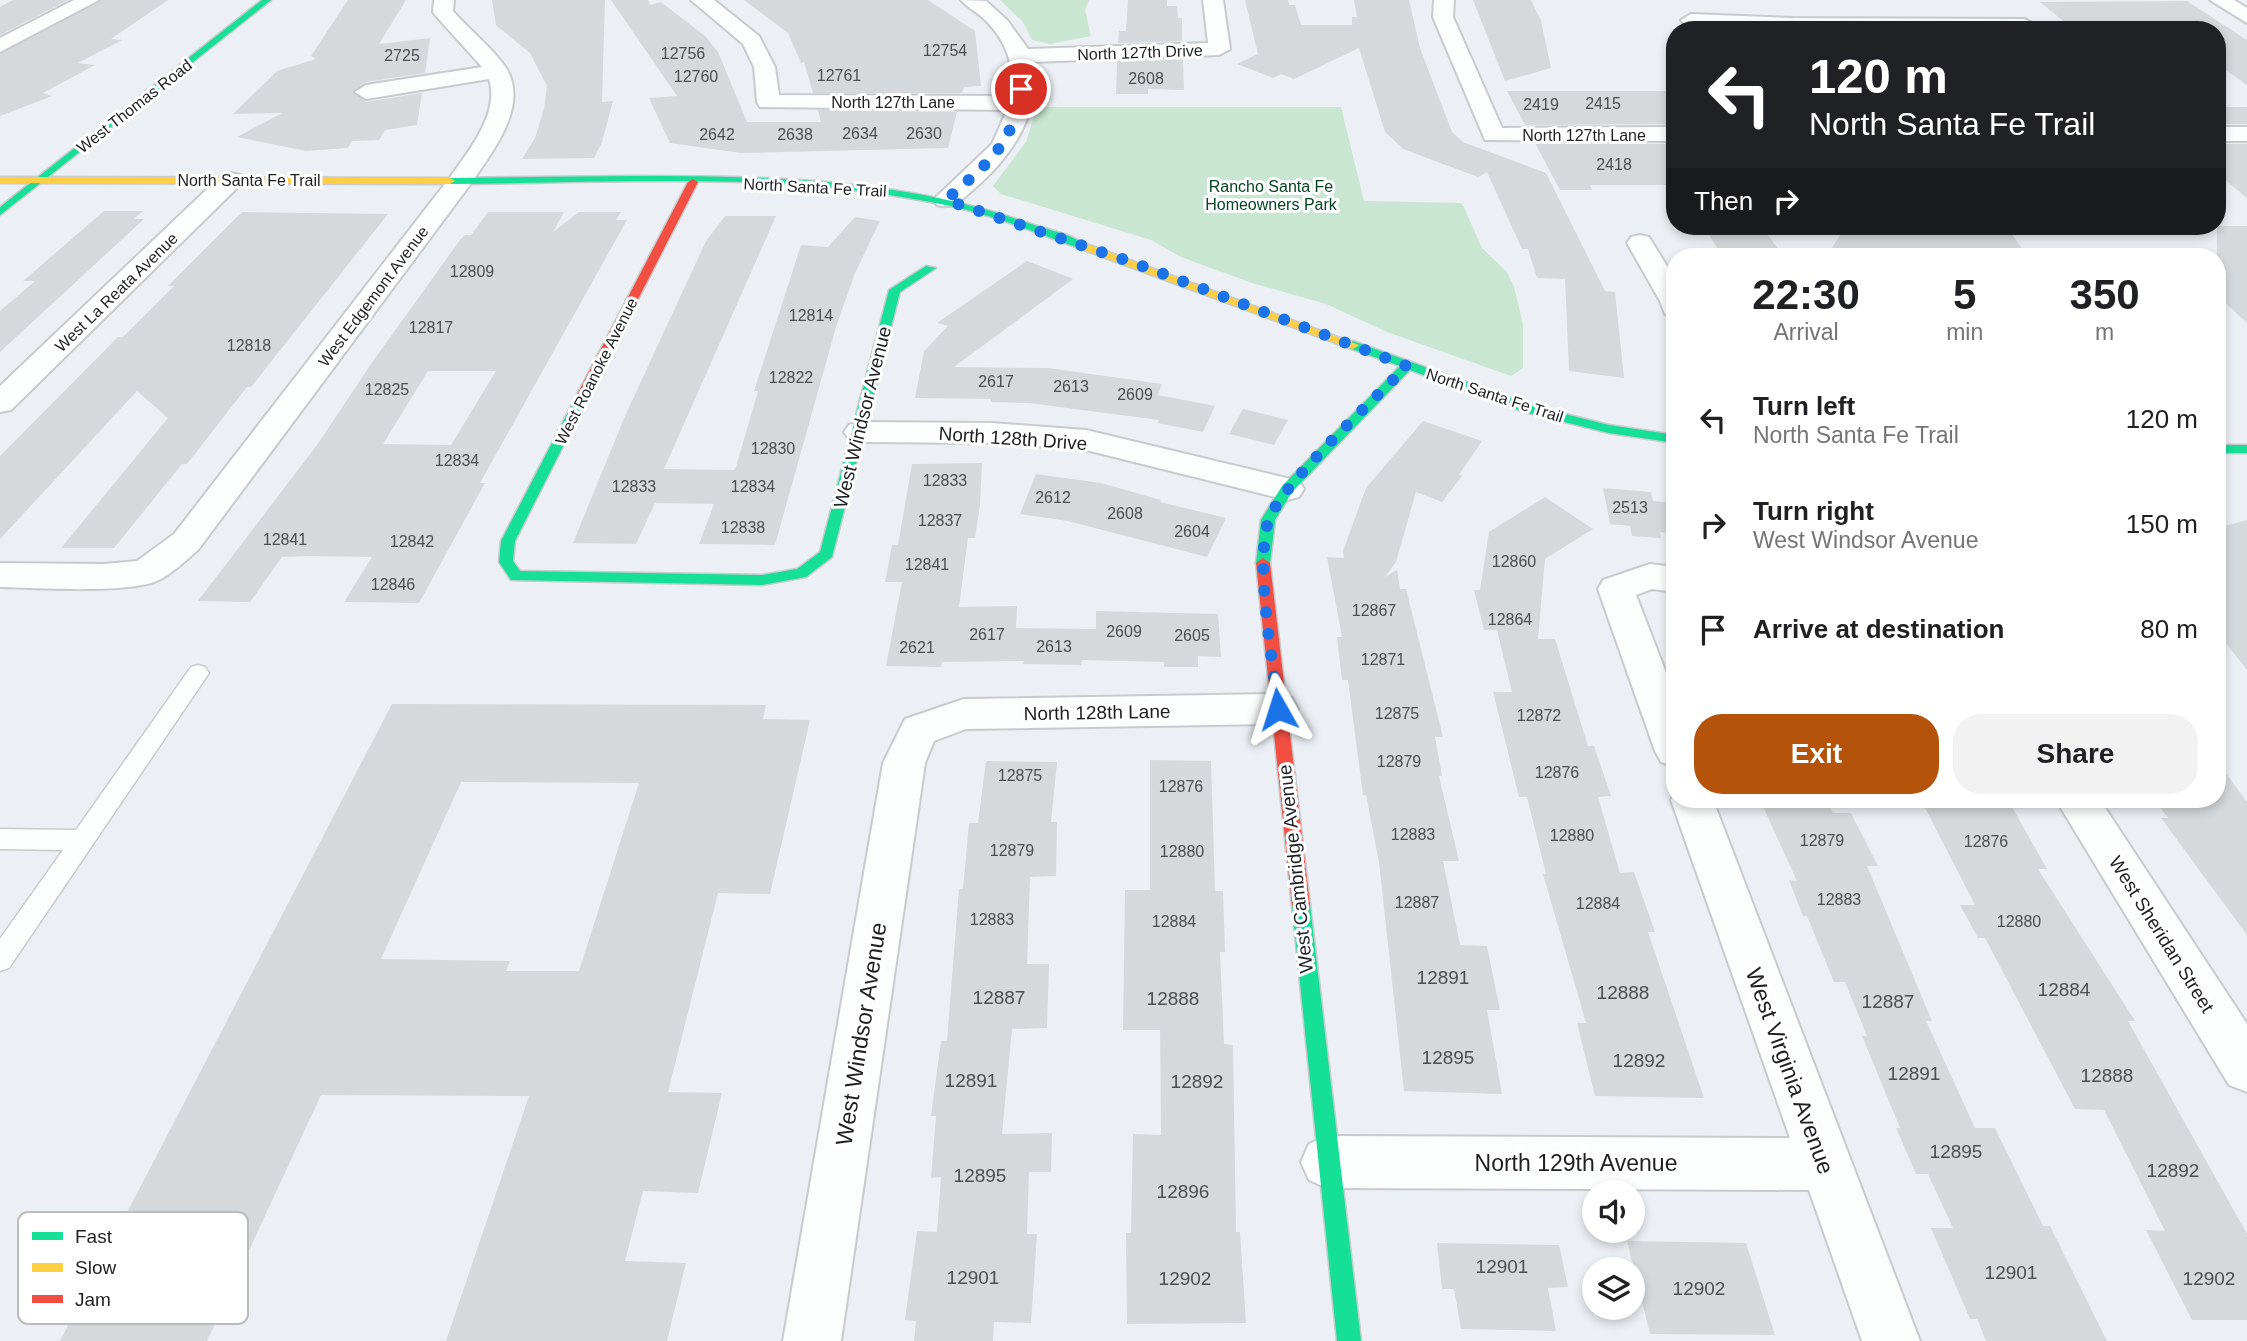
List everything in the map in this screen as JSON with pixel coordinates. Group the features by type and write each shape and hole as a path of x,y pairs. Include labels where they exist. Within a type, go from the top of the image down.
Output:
{"street":[{"path":"0,46 89,0"},
{"name":"West Thomas Road","path":"0,212 267,0"},
{"path":"444,0 443,12 497,71"},
{"name":"North 127th Lane","path":"701,0 756,44 767,70 768,102 1019,103"},
{"path":"946,200 1002,147 1019,103 1023,75 1020,56 998,19 971,0"},
{"name":"North 127th Drive","path":"1020,56 1219,50 1213,0"},
{"name":"North 127th Lane","path":"1444,0 1443,17 1493,135 1666,134"},
{"path":"1770,0 1790,21"},
{"path":"2220,0 2247,17"},
{"path":"2005,8 2021,21"},
{"path":"1691,20 1706,21"},
{"path":"366,92 497,71"},
{"name":"West Edgemont Avenue","path":"0,575 104,576 146,572 186,542 460,181 491,135 503,104 497,71"},
{"path":"2226,134 2247,134"},
{"name":"North Santa Fe Trail","path":"0,180 694,182 844,186 946,200 1137,264 1407,366 1530,409 1609,429 1666,438"},
{"name":"West La Reata Avenue","path":"0,403 231,180"},
{"name":"West Roanoke Avenue","path":"694,182 508,541 506,562 516,576 762,580 801,573"},
{"path":"1640,243 1666,287"},
{"name":"West Windsor Avenue","path":"801,573 827,554 895,290 930,268"},
{"name":"West Cambridge Avenue","path":"1349,1341 1262,555 1268,520 1287,489 1407,366"},
{"name":"North 128th Drive","path":"860,432 992,433 1086,440 1287,489"},
{"path":"2226,449 2247,449"},
{"path":"1666,579 1650,576 1616,589 1666,726"},
{"name":"North 128th Lane","path":"919,730 964,714 1278,709"},
{"name":"West Windsor Avenue","path":"812,1341 904,763 919,730"},
{"name":"West Virginia Avenue","path":"1695,808 1891,1341"},
{"name":"West Sheridan Street","path":"2082,808 2247,1068"},
{"name":"North 129th Avenue","path":"1328,1162 1824,1164"}],"lane":[{"path":"0,960 198,673"},
{"path":"0,839 84,839"}],"green space":[{"path":"1000,0 1089,0 1085,10 1091,36 1050,44 1032,40 1023,22"},
{"name":"Rancho Santa Fe Homeowners Park","path":"1037,107 1341,107 1364,201 1462,203 1482,248 1507,272 1514,287 1523,324 1523,368 1511,376 1387,332 1326,304 1252,283 1181,257 1151,240 1001,194 993,186 1026,142"}],"building":[{"path":"13,0 68,0 0,35 0,7"},
{"path":"101,0 168,0 111,39 122,40 78,63 95,65 43,93 52,96 0,116 0,54"},
{"path":"348,0 406,0 379,44 430,38 425,73 366,82 353,91 366,102 422,93 417,125 385,130 379,140 352,141 348,148 306,151 237,137 282,113 233,114 277,71 316,59 311,56"},
{"path":"492,0 605,0 602,102 613,101 602,142 594,158 522,159 535,138 544,109 547,86 530,53 496,25"},
{"path":"611,0 648,0 650,5 661,2 705,36 718,52 747,122 821,122 818,110 957,112 948,148 741,153 670,143 649,98 677,96"},
{"path":"744,0 928,0 975,31 981,86 964,87 962,93 813,93 804,62 801,63 788,33"},
{"path":"1128,0 1167,0 1167,6 1177,6 1178,18 1182,18 1182,41 1118,43 1119,31 1126,31"},
{"path":"1245,0 1288,0 1289,5 1295,5 1301,25 1352,25 1352,17 1357,17 1354,0 1409,0 1420,48 1452,132 1463,142 1546,173 1605,291 1615,292 1624,378 1569,371 1565,279 1537,278 1528,249 1522,249 1487,172 1478,177 1403,149 1385,132 1359,48 1294,79 1281,74 1273,78 1237,64 1258,54"},
{"path":"1473,0 1531,0 1541,21 1551,68 1505,81"},
{"path":"2187,1 2218,21 2063,21 2040,2"},
{"path":"2226,26 2247,40 2247,85 2226,70"},
{"path":"1183,59 1184,90 1148,89 1148,94 1116,94 1117,61"},
{"path":"1507,91 1666,91 1666,124 1525,125"},
{"path":"2226,107 2247,107 2247,124 2226,124"},
{"path":"1535,143 1666,144 1666,185 1590,185 1592,190 1560,190"},
{"path":"2226,144 2247,144 2247,198 2226,180"},
{"path":"104,211 143,211 134,219 144,219 0,352 0,311 35,281 23,281"},
{"path":"242,212 388,214 251,387 247,387 187,464 182,464 114,548 61,548 168,418 137,391 0,539 0,456 118,337 123,337 174,286 168,286"},
{"path":"488,212 564,212 553,232 579,212 621,212 616,220 627,220 480,483 485,483 419,603 344,602 372,557 310,556 282,557 250,602 198,601 317,445 373,361 460,240 465,235 471,235","holes":["428,371 496,371 451,445 383,444"]},
{"path":"725,216 776,216 664,469 735,470 758,391 754,391 801,245 828,247 855,217 880,221 855,273 836,327 775,545 699,544 714,504 655,503 636,544 573,543 625,416 706,241"},
{"path":"2226,226 2247,226 2247,323 2226,303 2226,248 2217,248 2217,235 2226,235"},
{"path":"1709,235 1768,235 1777,248 1717,248"},
{"path":"1840,235 2012,235 2022,248 1832,248"},
{"path":"1027,261 1073,279 954,367 1048,368 1162,384 1158,395 1215,406 1203,432 1157,423 1159,420 1029,403 991,402 991,399 915,398 924,351 948,326 937,323"},
{"path":"1243,409 1288,420 1274,445 1229,434"},
{"path":"1423,421 1482,441 1459,475 1462,476 1442,502 1416,492 1396,562 1385,577 1397,570 1400,589 1406,589 1443,737 1435,737 1442,776 1439,776 1459,861 1443,861 1460,945 1487,946 1500,1010 1487,1010 1502,1094 1404,1091 1379,862 1366,795 1363,795 1348,680 1342,680 1337,637 1342,637 1327,557 1344,558 1343,551 1366,488"},
{"path":"982,463 975,538 968,538 959,607 1017,606 1016,628 1096,629 1096,611 1218,614 1221,657 1198,656 1198,667 1164,667 1164,662 1082,660 1081,665 1023,664 1024,661 942,662 941,667 886,666 902,582 885,582 892,545 898,545 912,464"},
{"path":"1036,474 1101,483 1161,500 1160,502 1226,518 1207,557 1068,521 1020,514"},
{"path":"1603,488 1651,492 1653,501 1666,502 1666,533 1660,532 1661,538 1632,536 1630,526 1610,524"},
{"path":"1545,497 1593,529 1545,559 1538,639 1555,639 1588,746 1594,746 1611,796 1598,797 1620,873 1634,872 1655,932 1648,932 1704,1098 1595,1096 1577,1023 1586,1023 1543,874 1546,874 1527,797 1519,797 1493,692 1512,692 1497,630 1484,630 1474,590 1480,590 1489,532"},
{"path":"2247,520 2247,670 2226,643 2226,526"},
{"path":"392,704 766,705 763,719 810,720 770,894 718,893 668,1092 722,1093 698,1193 643,1191 625,1261 686,1263 667,1341 446,1341 529,1096 321,1095 248,1253 248,1212 127,1212","holes":["461,782 639,783 579,971 506,971 510,961 381,959"]},
{"path":"1150,760 1211,761 1215,891 1223,891 1225,952 1220,952 1224,1044 1233,1045 1236,1232 1240,1232 1246,1323 1127,1324 1126,1233 1131,1233 1133,1134 1161,1135 1160,1030 1123,1030 1125,890 1150,890"},
{"path":"986,761 1057,762 1051,822 1057,822 1056,876 1030,877 1027,964 1049,964 1047,1028 1012,1029 1002,1134 1052,1133 1051,1172 1029,1172 1027,1234 1037,1234 1031,1323 994,1322 993,1341 914,1341 916,1321 905,1320 917,1231 937,1232 941,1177 931,1178 936,1116 931,1116 941,1041 947,1041 959,889 963,889 969,823 978,823"},
{"path":"2226,773 2247,802 2247,935 2161,818 2168,818 2161,808 2226,808"},
{"path":"1764,808 1831,808 1833,813 1851,813 1878,866 1867,866 1932,1021 1926,1021 1975,1128 1995,1128 2043,1226 2050,1226 2107,1341 1986,1341 1977,1319 1970,1319 1931,1228 1953,1228 1928,1174 1916,1174 1896,1128 1900,1128 1862,1036 1867,1036 1845,982 1834,982 1789,880 1797,881"},
{"path":"1925,808 2013,808 2047,869 2038,869 2135,1021 2128,1021 2247,1234 2247,1320 2192,1320 2146,1230 2165,1231 2104,1110 2075,1109 1985,938 1978,938 1960,905 1975,905"},
{"path":"1437,1243 1559,1245 1568,1287 1548,1288 1556,1331 1461,1329 1454,1289 1442,1289"},
{"path":"1627,1243 1746,1243 1775,1335 1650,1334 1645,1314 1645,1257 1631,1257"},
{"path":"69,1324 215,1324 207,1341 60,1341"}],"traffic: fast":[{"path":"0,212 267,0"},
{"path":"450,181 753,180 873,190 971,208 1080,245"},
{"path":"584,393 508,541 506,562 516,576 762,580 801,573 827,554 895,290 930,268"},
{"path":"1353,345 1529,409 1609,429 1666,438"},
{"path":"1263,563 1268,520 1287,489 1407,366"},
{"path":"2226,449 2247,449"},
{"path":"1301,905 1349,1341"}],"traffic: slow":[{"path":"0,180 450,181"},
{"path":"1080,245 1353,345"}],"traffic: jam":[{"path":"584,393 693,182"},
{"path":"1263,563 1301,905"}],"route":[{"path":"1021,89 1013,124 1002,147 946,200 986,211 1137,264 1407,366 1287,489 1268,520 1262,555 1278,709"}]}
